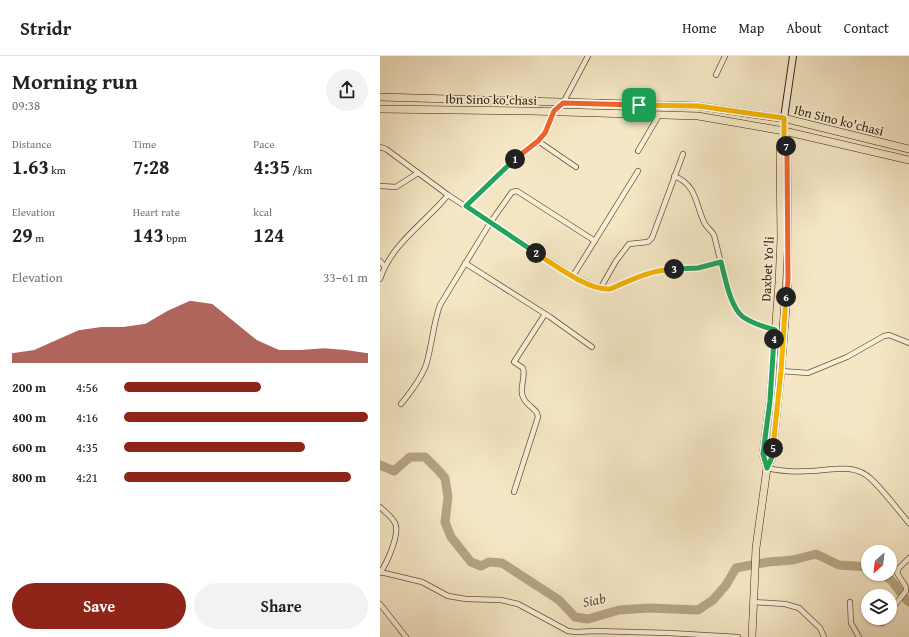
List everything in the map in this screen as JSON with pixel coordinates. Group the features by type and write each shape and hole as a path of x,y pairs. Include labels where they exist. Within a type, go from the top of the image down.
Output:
{"main road":[{"path":"784,118 793,56"},
{"name":"Ibn Sino ko'chasi","path":"380,97 698,106 784,118 909,149"},
{"name":"Ibn Sino ko'chasi","path":"380,109 554,111 698,116 784,131 909,160"},
{"name":"Daxbet Yo'li","path":"752,637 756,548 767,468 772,457 788,281 787,149 784,142 784,118"},
{"name":"Daxbet Yo'li","path":"767,468 763,454 770,401 779,283 781,239 780,148 784,142"}],"street":[{"path":"466,206 517,157 538,141 545,133 554,111 563,103 588,56"},
{"path":"716,75 725,56"},
{"path":"638,151 658,115"},
{"path":"538,141 576,167"},
{"path":"380,147 386,149 448,195 490,223 573,276 600,289 610,289 642,275 662,270 698,268 721,262"},
{"path":"600,289 616,261 628,244 648,242 652,238 683,154"},
{"path":"573,276 638,171"},
{"path":"380,186 396,187 418,173"},
{"path":"674,176 687,183 698,202 705,224 711,229 714,235 733,303 737,310 742,316 749,320 775,330"},
{"path":"400,404 414,386 426,366 440,305 490,223 510,194 516,191 595,240"},
{"path":"380,278 384,266 395,250 448,195"},
{"path":"380,261 384,266"},
{"path":"466,263 546,314 592,347"},
{"path":"514,492 538,413 524,400 522,395 524,375 523,368 514,362 546,314"},
{"path":"781,371 808,373 847,357 884,336 889,335 909,343"},
{"path":"767,468 777,470 810,471 841,468 857,471 870,478 909,523"},
{"path":"380,508 391,517 396,525 395,538 385,564 380,572 422,582 448,596 466,599 501,600 518,604 572,631 669,633 738,637"},
{"path":"897,602 906,591 906,587 897,573 899,568 909,558"},
{"path":"753,602 785,604 800,608 820,628 824,637"},
{"path":"850,602 851,623 859,637"},
{"path":"380,604 406,637"}],"waterway":[{"name":"Siab","path":"380,465 394,471 410,457 425,457 445,478 448,497 445,522 451,537 471,562 481,566 489,562 502,563 559,600 575,617 588,619 619,610 650,608 698,610 713,600 726,585 736,568 768,562 793,560 816,554 839,565 861,567"},
{"name":"Siab","path":"892,581 909,602"}],"route":[{"path":"563,103 639,105 698,106 784,118 784,142 787,149 788,281 772,457 767,468 763,454 770,401 775,330 749,320 742,316 737,310 729,292 721,262 698,268 662,270 642,275 610,289 600,289 573,276 466,206 517,157 538,141 545,133 554,111 563,103"}]}
